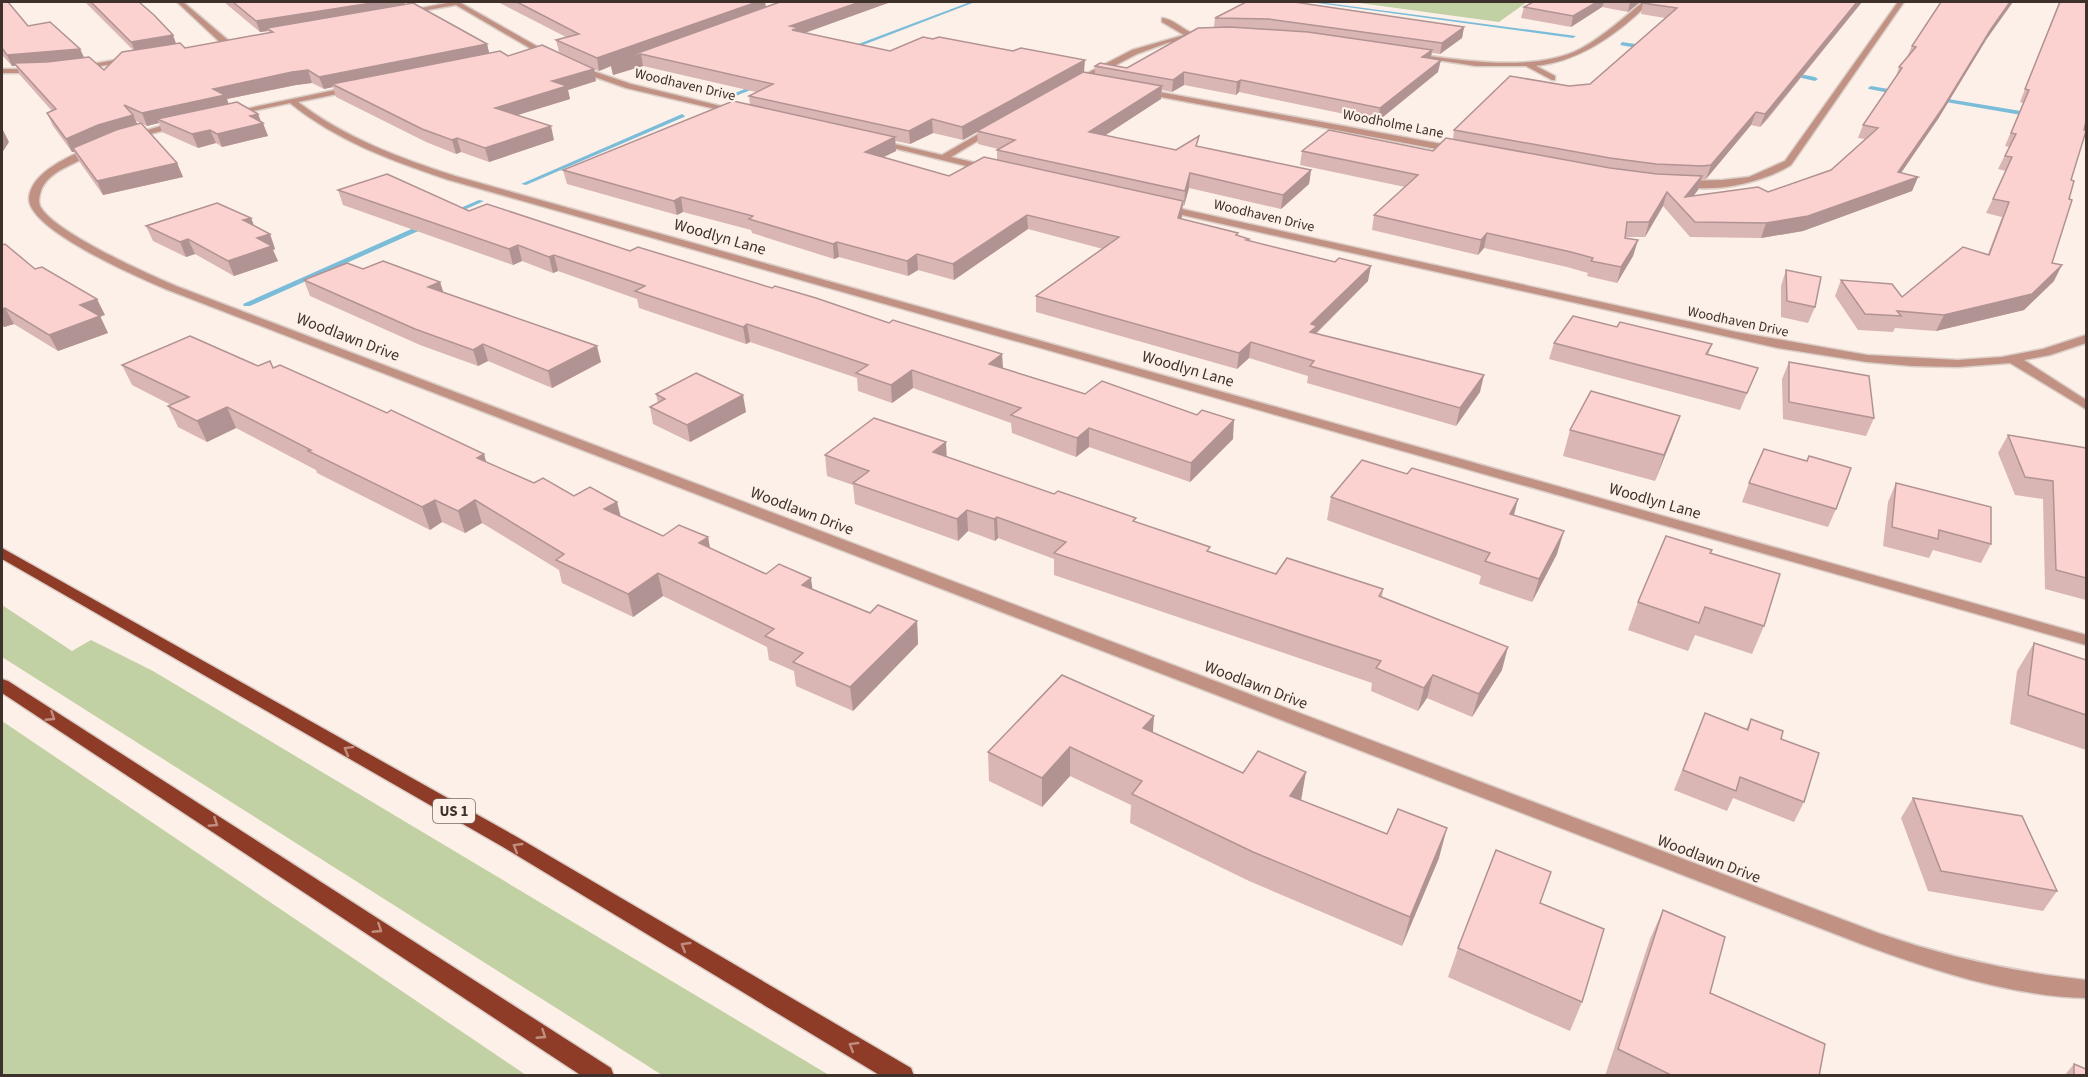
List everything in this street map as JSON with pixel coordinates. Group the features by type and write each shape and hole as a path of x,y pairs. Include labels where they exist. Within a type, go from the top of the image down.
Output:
{"main road":[{"name":"US 1","path":"2,553 510,842 903,1076"},
{"path":"2,686 603,1076"}],"street":[{"path":"180,2 226,43"},
{"path":"400,13 456,2"},
{"name":"Woodhaven Drive","path":"456,2 539,51 597,76 648,91 749,114"},
{"path":"1402,54 1462,62 1526,63 1561,58 1581,51 1647,2"},
{"path":"1670,183 1704,184 1743,179 1773,172 1788,163 1901,2"},
{"path":"1165,20 1191,36"},
{"path":"1064,89 1137,49 1191,36 1212,34"},
{"path":"215,45 238,41"},
{"path":"517,55 539,51"},
{"path":"74,68 146,57"},
{"path":"1526,63 1552,78"},
{"path":"2,71 44,70"},
{"path":"2,83 22,72"},
{"path":"597,76 608,72"},
{"path":"1081,80 1093,82"},
{"path":"217,116 370,85"},
{"name":"Woodholme Lane","path":"1128,88 1469,152"},
{"name":"Woodlyn Lane","path":"292,100 311,115 358,141 452,178 2086,640"},
{"name":"Woodlawn Drive","path":"195,120 126,138 77,157 57,169 40,184 33,198 35,207 53,224 108,258 172,288 1811,917 1953,967 2023,982 2086,989"},
{"path":"943,158 1004,123"},
{"path":"863,140 1001,171"},
{"name":"Woodhaven Drive","path":"1153,205 1794,348 1902,361 1957,362 2013,359 2055,351 2086,339"},
{"path":"2013,359 2086,405"}],"green space":[{"path":"1352,2 1527,2 1499,22"},
{"path":"2,605 72,651 91,640 153,671 829,1075 662,1075 2,657"},
{"path":"2,721 526,1075 2,1075"}],"building":[{"path":"2,2 8,2 28,26 50,22 80,49 7,55 2,48"},
{"path":"91,2 139,2 173,35 131,42"},
{"path":"233,2 378,2 256,21"},
{"path":"517,2 757,2 597,58 556,40 579,34"},
{"path":"780,2 860,2 790,26 799,28 792,30 890,51 923,37 933,39 939,37 1013,51 1021,48 1085,60 962,127 932,119 909,131 749,96 773,84 641,54 610,63"},
{"path":"1246,2 1294,2 1464,27 1442,43 1269,19 1215,18"},
{"path":"1533,2 1597,2 1573,16 1524,7"},
{"path":"1857,2 1765,114 1756,112 1711,165 1656,164 1610,158 1454,130 1510,76 1569,86 1590,84 1677,8 1643,3"},
{"path":"1941,2 2010,2 1944,106 1898,172 1918,177 1808,216 1766,223 1695,222 1667,192 1649,222 1627,222 1625,238 1638,240 1621,267 1591,261 1593,258 1571,252 1487,233 1481,240 1374,215 1418,175 1302,151 1329,130 1433,151 1446,138 1610,168 1657,174 1702,176 1685,197 1758,187 1768,192 1831,170 1878,128 1863,125 1902,68 1899,67 1916,47 1912,46"},
{"path":"2060,2 2086,2 2086,121 2084,130 2086,131 2071,180 2074,181 2069,199 2072,200 2052,263 2062,265 2032,294 1944,315 1897,311 1901,316 1865,314 1841,280 1892,284 1902,297 1963,247 1989,255 2009,202 1993,199 2012,157 2005,156 2016,134 2011,133 2029,90 2025,89"},
{"path":"413,3 487,44 319,77 308,70 292,72 213,89 225,95 142,113 124,105 133,115 98,125 66,139 47,113 56,109 14,63 89,57 104,70 122,52 180,43 185,48 273,32 267,28"},
{"path":"1230,27 1308,32 1432,50 1422,57 1441,60 1380,108 1241,80 1237,82 1184,72 1173,80 1095,66 1100,63 1127,68 1198,28"},
{"path":"542,45 594,69 552,81 567,86 495,108 551,126 485,148 457,138 452,140 422,129 332,84 500,51 508,56"},
{"path":"1083,72 1162,86 1089,132 1176,150 1199,136 1196,146 1311,170 1283,195 1190,173 1185,191 997,150 1015,140 977,131"},
{"path":"733,101 895,137 865,152 949,176 984,157 1183,201 1178,218 1238,233 1236,235 1249,239 1246,240 1335,262 1339,258 1371,266 1311,324 1317,326 1310,332 1484,375 1460,408 1310,366 1314,361 1251,342 1239,353 1036,296 1119,237 1027,215 953,264 917,254 907,261 837,242 833,244 749,219 753,216 681,197 674,201 563,170"},
{"path":"237,102 258,114 250,116 263,123 217,134 210,130 192,134 157,119"},
{"path":"141,123 177,163 97,181 73,148 116,130"},
{"path":"387,174 469,211 487,204 630,251 638,247 772,288 775,286 816,298 889,323 893,320 1002,354 989,364 1085,394 1102,381 1197,415 1202,410 1234,420 1191,463 1089,428 1077,438 1011,415 1021,408 912,370 891,385 856,373 868,365 747,324 743,327 635,291 645,286 554,255 549,257 518,245 509,249 338,190"},
{"path":"217,203 251,218 243,220 270,234 257,238 272,246 228,261 188,239 180,242 146,226"},
{"path":"5,244 35,269 42,267 97,299 80,305 100,316 49,335 5,308 2,309 2,245"},
{"path":"383,261 440,282 428,287 597,346 548,371 483,344 473,350 415,329 304,280 347,263 363,269"},
{"path":"1786,270 1821,277 1815,307 1787,301"},
{"path":"1573,316 1617,327 1620,322 1712,344 1706,354 1758,368 1747,393 1554,343"},
{"path":"190,336 258,366 270,361 273,368 280,365 387,413 391,410 484,454 477,458 534,483 543,478 574,496 590,487 617,502 604,509 663,536 679,525 708,537 699,543 766,574 779,564 811,578 802,585 870,613 878,605 917,621 850,687 793,662 803,653 765,636 774,629 658,573 628,594 556,560 564,554 475,500 458,511 435,500 422,507 308,451 311,450 227,407 197,421 168,406 189,397 122,365"},
{"path":"1789,362 1869,376 1874,418 1789,402"},
{"path":"696,373 743,395 687,425 650,407 665,399 656,394"},
{"path":"1591,391 1680,416 1664,455 1570,430"},
{"path":"874,418 946,442 933,452 1054,494 1058,491 1136,518 1133,521 1210,547 1207,551 1276,574 1287,558 1383,589 1379,596 1508,647 1479,694 1433,675 1424,688 1376,668 1381,661 1054,553 1066,542 997,517 994,519 967,510 957,519 853,483 869,471 825,455"},
{"path":"2008,435 2086,448 2086,578 2056,570 2053,481 2025,477"},
{"path":"1764,449 1807,461 1809,456 1851,468 1836,509 1749,483"},
{"path":"1362,460 1407,474 1412,468 1518,499 1510,514 1564,531 1539,579 1485,561 1490,553 1331,497"},
{"path":"1896,483 1991,507 1991,544 1939,530 1938,539 1892,527"},
{"path":"1666,536 1712,550 1710,553 1780,574 1764,626 1705,607 1699,623 1638,602"},
{"path":"2034,643 2086,660 2086,715 2028,695"},
{"path":"1062,675 1154,716 1143,728 1243,773 1258,751 1306,772 1290,796 1387,834 1398,809 1447,828 1410,917 1253,852 1132,794 1142,781 1070,747 1042,778 988,752"},
{"path":"1705,713 1748,730 1751,719 1783,731 1781,739 1819,753 1804,802 1740,777 1736,791 1683,770"},
{"path":"1913,798 2022,816 2057,891 1941,871"},
{"path":"1496,850 1551,872 1540,903 1604,929 1582,1002 1458,948"},
{"path":"1663,910 1725,937 1710,993 1825,1044 1819,1076 1673,1076 1618,1049"},
{"path":"2074,1064 2086,1069 2086,1076 2074,1076"}],"waterway":[{"path":"848,49 973,2"},
{"path":"1312,2 1573,36"},
{"path":"1622,44 1648,48"},
{"path":"1790,74 1815,79"},
{"path":"731,96 759,85"},
{"path":"1871,88 1900,93"},
{"path":"1936,99 2033,115"},
{"path":"524,184 682,116"},
{"path":"453,213 481,201"},
{"path":"247,304 428,225"}]}
